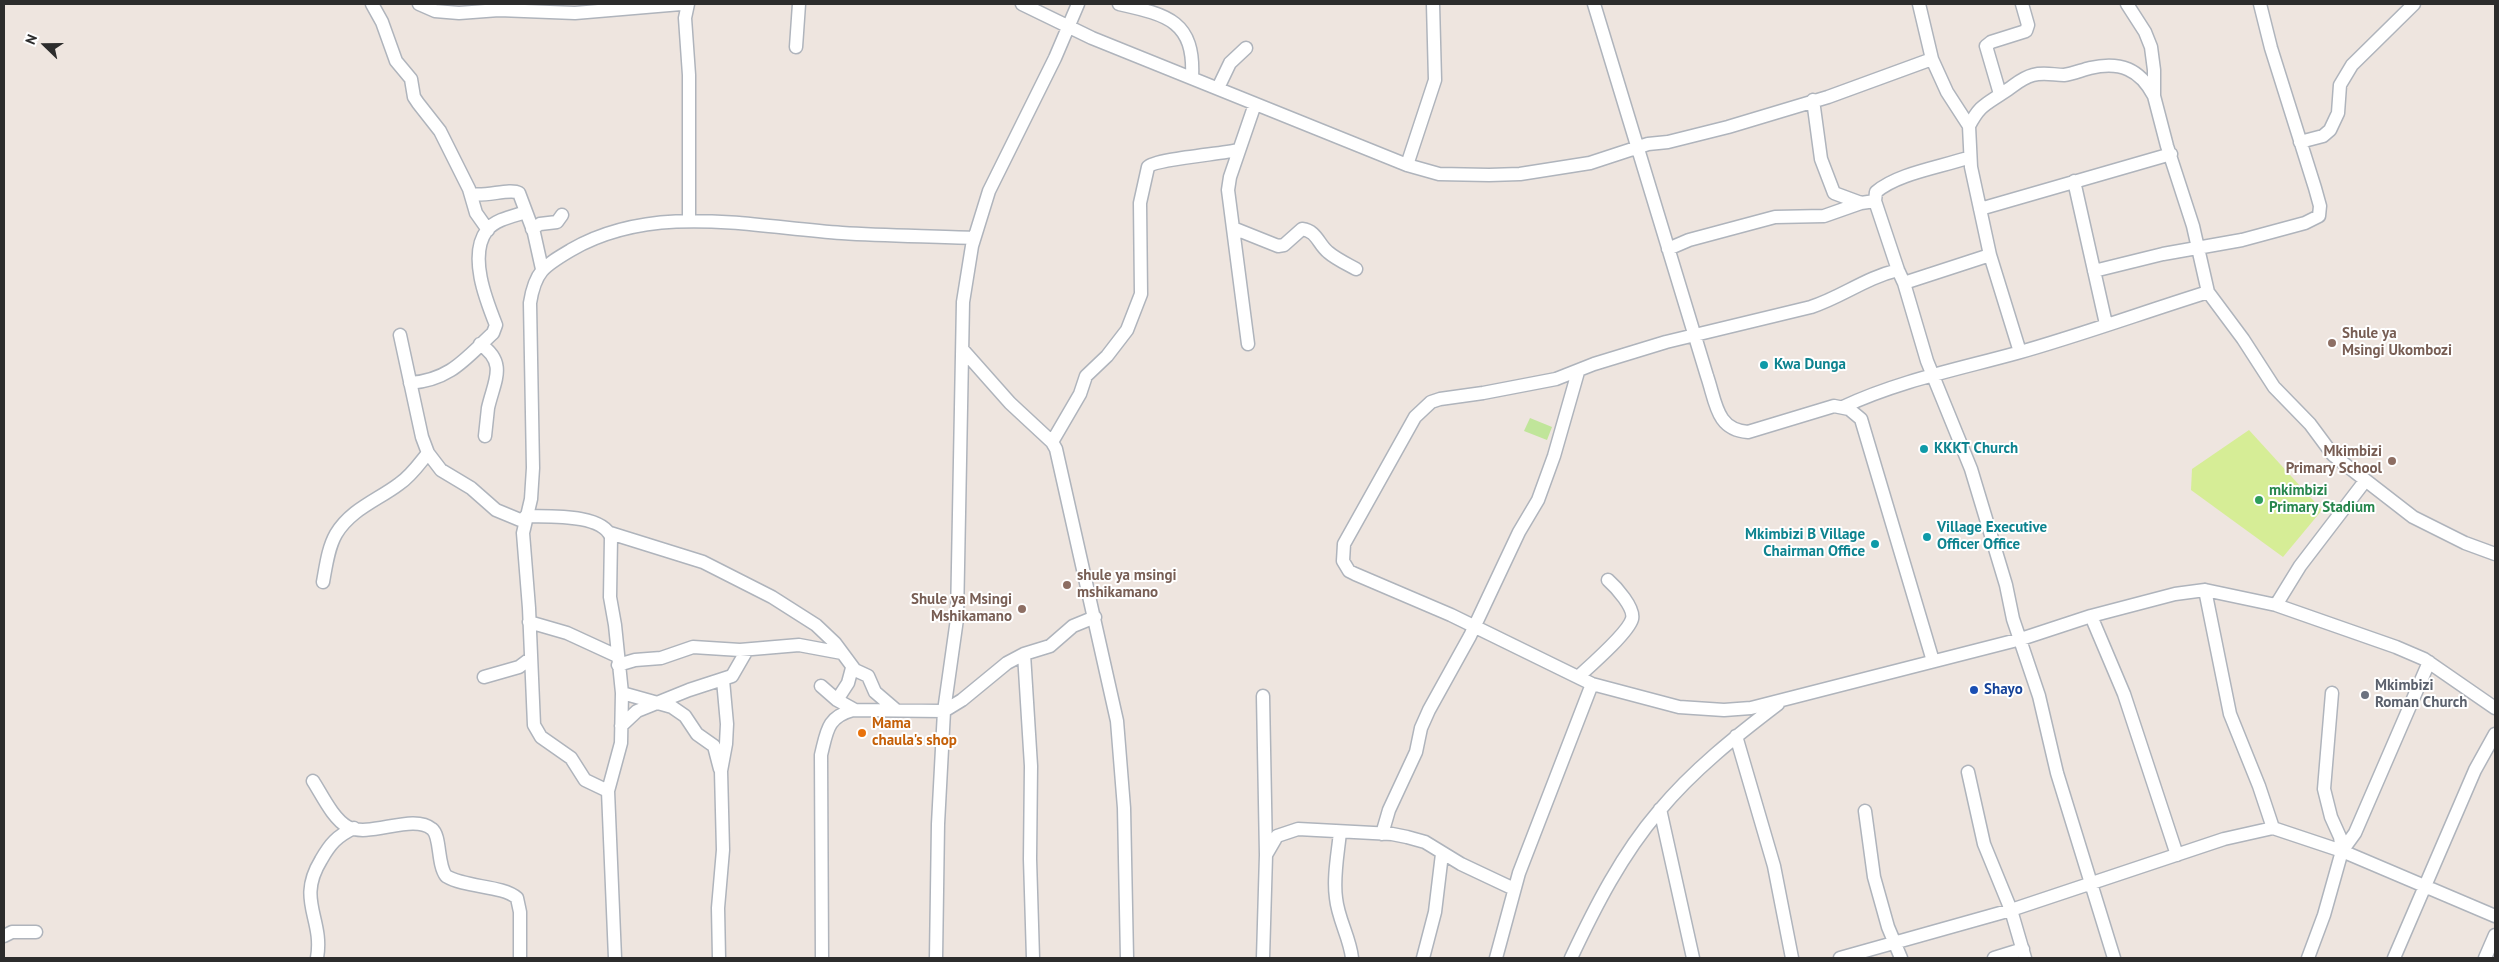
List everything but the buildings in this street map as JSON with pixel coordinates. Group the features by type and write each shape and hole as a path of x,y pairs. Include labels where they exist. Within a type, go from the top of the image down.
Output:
{"street":[{"path":"372,4 382,22 396,61 411,80 414,97 440,131 471,194 476,213 488,230"},
{"path":"419,4 435,11 460,14 527,7 575,13 681,4"},
{"path":"688,4 685,18 689,75 689,220"},
{"path":"796,47 799,4"},
{"path":"1022,4 1068,27 1255,104 1407,165 1439,174 1520,174 1590,163 1637,148 1728,127 1884,79 1932,60"},
{"path":"936,958 938,832 944,711 957,619 963,302 967,268 974,238 990,191 1078,4"},
{"path":"1119,4 1143,9 1181,28 1192,51 1192,78"},
{"path":"1407,165 1435,80 1433,4"},
{"path":"1596,4 1637,148 1724,424 1735,431 1748,432 1827,408 1843,407 1862,398 2020,352 2208,292"},
{"path":"1919,4 1932,60 1947,92 1969,126 1970,157 1990,255 2020,352"},
{"path":"2000,94 1986,46 1991,42 2026,31 2028,25 2022,4"},
{"path":"2126,4 2145,32 2151,47 2154,70 2154,96"},
{"path":"2094,270 2242,240 2317,218 2320,206 2260,4"},
{"path":"2300,142 2323,136 2330,130 2338,113 2340,85 2352,65 2414,4"},
{"path":"1218,88 1230,63 1246,48"},
{"path":"1969,126 1984,104 2019,80 2034,74 2053,73 2066,75 2106,66 2121,66 2146,81 2154,96 2199,248 2203,278 2208,292 2243,339 2274,387 2310,424 2333,455 2401,509 2428,526 2495,554"},
{"path":"1813,100 1821,159 1834,193 1861,203"},
{"path":"1248,344 1228,190 1238,150 1255,104"},
{"path":"1052,442 1080,394 1085,377 1107,356 1124,335 1138,304 1141,294 1140,203 1148,167 1157,162 1218,155 1238,150"},
{"path":"1980,209 2171,154"},
{"path":"1970,157 1886,185 1876,192 1875,202 1904,283 1920,342 1971,469 2039,696 2057,773 2114,958"},
{"path":"2074,181 2106,324"},
{"path":"471,194 492,195 517,191 520,193 542,268"},
{"path":"1668,249 1689,240 1775,217 1824,216 1861,203 1875,202"},
{"path":"410,383 428,382 443,377 493,333 496,325 484,297 480,278 482,246 488,230 499,221 526,212"},
{"path":"532,230 540,224 557,222 562,215"},
{"path":"608,791 585,780 571,758 545,741 536,732 523,533 531,499 532,468 530,303 534,282 542,268 598,235 649,224 689,220 714,220 844,233 974,238"},
{"path":"1232,228 1278,246 1284,245 1302,229 1308,230 1318,239 1327,252 1356,268"},
{"path":"1904,283 1990,255"},
{"path":"1898,270 1872,277 1833,300 1811,308 1696,334 1635,351 1556,379 1440,399 1423,407 1378,480 1358,521 1344,544 1343,561 1349,571 1474,627 1592,684 1653,702 1698,709 1751,708 1782,701 2021,639 2091,616 2175,594 2205,590 2276,605 2396,647 2429,662 2495,708"},
{"path":"400,335 422,437 428,453 441,470 471,488 487,504 525,519 570,517 596,524 610,533 703,562 772,598 816,625 842,653 852,668 868,676 875,692 896,710"},
{"path":"480,344 493,355 496,368 496,382 488,409 485,436"},
{"path":"962,350 1010,403 1052,442 1056,449 1117,722 1124,817 1127,958"},
{"path":"1382,834 1390,810 1416,752 1421,728 1429,710 1474,627 1519,532 1538,500 1554,456 1578,372"},
{"path":"1843,407 1854,411 1861,419 1867,434 1933,661"},
{"path":"322,582 329,552 337,533 359,510 400,484 428,453"},
{"path":"2276,605 2300,566 2365,481"},
{"path":"610,533 612,550 610,598 622,693 620,751 608,791 615,958"},
{"path":"1578,677 1622,633 1632,620 1632,613 1622,594 1608,580"},
{"path":"2205,590 2230,714 2259,786 2272,828"},
{"path":"2091,616 2124,694 2177,855"},
{"path":"822,958 822,755 831,722 841,714 855,710 944,711 975,690 1003,666 1024,654 1050,646 1073,626 1095,617"},
{"path":"530,622 567,633 618,661 661,658 693,648 747,650 799,645 816,650 842,653"},
{"path":"621,726 634,713 660,704 689,690 732,676 747,650"},
{"path":"1024,654 1031,766 1030,859 1033,958"},
{"path":"484,677 519,668 531,658"},
{"path":"2308,958 2324,915 2342,851 2355,833 2429,662"},
{"path":"837,700 848,683 852,668"},
{"path":"719,958 718,908 723,850 721,771 726,744 727,724 723,680"},
{"path":"1496,958 1514,889 1592,684"},
{"path":"948,685 975,690"},
{"path":"821,686 837,700 855,710"},
{"path":"622,693 672,707 685,716 697,734 711,743 715,749 721,771"},
{"path":"2332,693 2324,789 2331,817 2340,837 2342,851"},
{"path":"1263,696 1266,856 1263,958"},
{"path":"1571,958 1582,933 1629,852 1660,809 1736,736 1782,701"},
{"path":"2394,958 2475,770 2495,734"},
{"path":"1736,736 1774,866 1792,958"},
{"path":"1968,772 1984,844 2012,910 2024,954 1994,958"},
{"path":"313,781 342,822 354,828"},
{"path":"1660,809 1693,958"},
{"path":"1865,811 1874,877 1893,943 1901,958"},
{"path":"316,958 317,935 310,900 310,881 332,840 354,828 418,825 433,829 442,868 446,876 458,882 509,893 517,898 520,912 520,958"},
{"path":"1840,958 2012,910 2090,882 2224,839 2272,828 2342,851 2495,916"},
{"path":"1266,856 1277,836 1284,832 1298,829 1392,834 1421,840 1442,854 1514,889"},
{"path":"1340,832 1336,897 1352,958"},
{"path":"1423,958 1435,912 1442,854"},
{"path":"4,936 12,932 36,932"},
{"path":"2485,958 2495,935"}],"green space":[{"path":"1530,418 1552,427 1547,440 1524,431"},
{"name":"mkimbizi Primary Stadium","path":"2249,430 2322,510 2283,557 2191,490 2192,469"}],"place":[{"name":"Shule ya Msingi Ukombozi","path":"2332,343"},
{"name":"Kwa Dunga","path":"1764,365"},
{"name":"KKKT Church","path":"1924,449"},
{"name":"Mkimbizi Primary School","path":"2392,461"},
{"name":"mkimbizi Primary Stadium","path":"2259,500"},
{"name":"Village Executive Officer Office","path":"1927,537"},
{"name":"Mkimbizi B Village Chairman Office","path":"1875,544"},
{"name":"shule ya msingi mshikamano","path":"1067,585"},
{"name":"Shule ya Msingi Mshikamano","path":"1022,609"},
{"name":"Shayo","path":"1974,690"},
{"name":"Mkimbizi Roman Church","path":"2365,695"},
{"name":"Mama chaula's shop","path":"862,733"}]}
